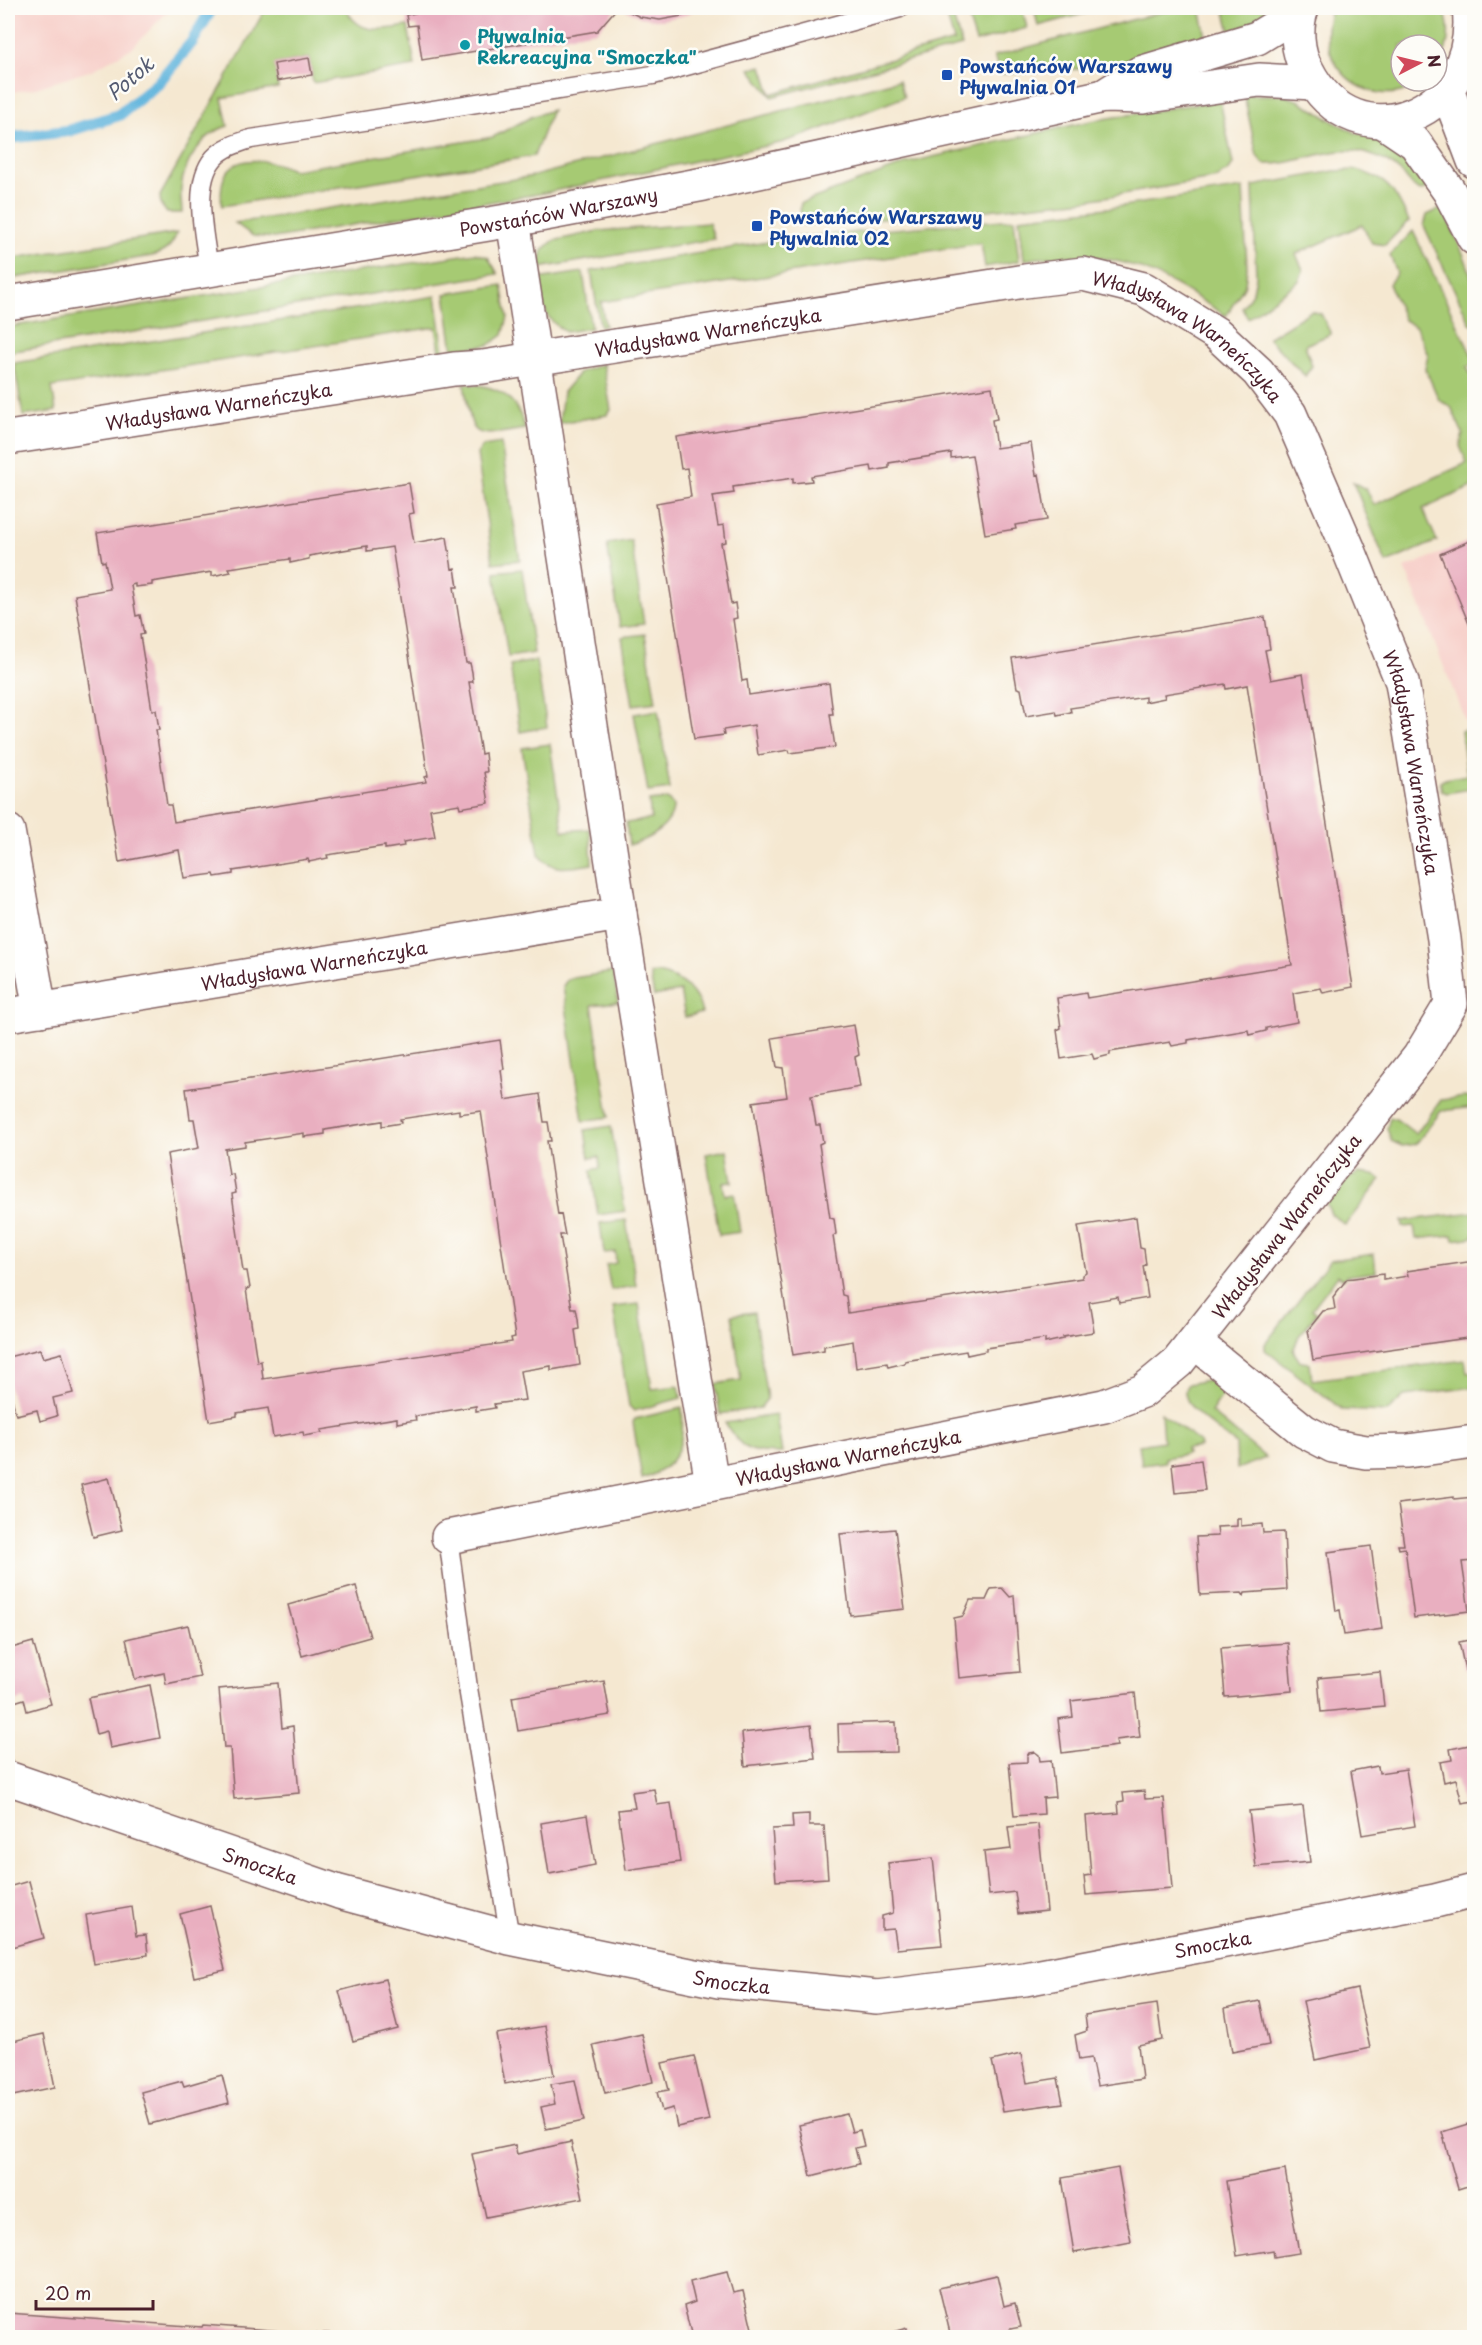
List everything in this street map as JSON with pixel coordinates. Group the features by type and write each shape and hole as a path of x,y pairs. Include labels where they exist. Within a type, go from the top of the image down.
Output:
{"street":[{"path":"1302,9 1298,29 1299,48 1304,66 1313,83 1327,99 1344,111 1363,119 1384,122 1408,119 1430,110 1449,95 1461,79 1472,60 1472,21 1469,8"},
{"name":"Powstańców Warszawy","path":"1104,96 1140,73 1257,38 1302,9"},
{"name":"Powstańców Warszawy","path":"8,303 513,220 704,184 1104,96 1143,97 1259,80 1313,83"},
{"path":"1449,95 1474,161"},
{"path":"1384,122 1415,143 1449,191 1474,238"},
{"name":"Władysława Warneńczyka","path":"513,220 620,914 712,1484"},
{"name":"Władysława Warneńczyka","path":"8,438 454,369 536,359 990,286 1083,274 1144,289 1217,334 1258,372 1290,414 1348,548 1402,682 1444,939 1451,1004 1419,1057 1178,1362 1143,1391 1104,1406 448,1537"},
{"path":"8,831 40,1010"},
{"name":"Władysława Warneńczyka","path":"8,1015 620,914"},
{"path":"1195,1342 1304,1431 1333,1446 1366,1452 1408,1451 1474,1442"},
{"name":"Smoczka","path":"8,1778 339,1892 510,1938 719,1981 877,1997 1025,1979 1435,1901 1474,1891"}],"lane":[{"path":"209,269 202,218 202,184 213,159 227,147 251,139 653,75 900,8"},
{"path":"448,1537 468,1688 510,1938"}],"shaded area":[{"path":"8,8 171,8 132,48 92,70 36,88 8,93"},
{"path":"1474,539 1474,743 1405,568"}],"green space":[{"path":"266,8 346,8 357,23 365,27 390,29 408,26 415,66 313,83 309,58 275,64 278,88 222,98 228,126 210,135 196,150 183,179 182,213 167,213 161,205 160,196"},
{"path":"965,8 1022,8 1027,28 976,42"},
{"path":"1034,8 1105,8 1038,26"},
{"path":"1177,8 1200,8 1206,37 1109,67 1000,74 994,56"},
{"path":"1224,8 1277,8 1271,14 1230,32"},
{"path":"1331,8 1443,8 1448,23 1448,33 1389,33 1389,93 1381,93 1357,85 1339,68 1328,44 1328,22"},
{"path":"951,11 962,46 772,97 750,69 762,66 771,94 954,41 946,13"},
{"path":"899,80 904,97 780,143 544,193 274,238 253,236 235,223 534,176"},
{"path":"1244,95 1283,95 1300,101 1356,133 1382,140 1399,150 1430,186 1421,191 1418,190 1390,163 1353,151 1340,151 1289,162 1264,164 1257,156"},
{"path":"1220,100 1233,164 1228,172 1218,178 1087,200 803,225 801,203 905,164 1091,121"},
{"path":"552,110 534,156 222,206 225,175 232,167 242,162 266,162 294,170 493,137 531,117"},
{"path":"1356,170 1384,182 1395,194 1409,221 1385,245 1372,243 1362,225 1296,254 1303,270 1299,281 1248,318 1242,308 1253,292 1256,277 1253,186 1334,171"},
{"path":"1243,188 1247,268 1245,285 1226,316 1176,285 1131,265 1108,259 1084,257 1024,260 1019,218 1116,207"},
{"path":"1442,208 1462,250 1472,279 1476,309 1474,325 1470,323 1424,226 1427,215"},
{"path":"1014,219 1019,261 985,267 981,243 601,302 605,326 600,326 591,271 798,237"},
{"path":"709,223 714,239 539,268 543,250 553,241 598,231"},
{"path":"1413,231 1474,360 1474,363 1467,367 1474,382 1474,486 1423,509 1437,541 1386,563 1353,482 1367,490 1374,505 1467,463 1460,446 1463,434 1451,407 1439,400 1425,368 1428,355 1416,327 1404,320 1389,284 1397,273 1390,255"},
{"path":"177,233 168,248 152,256 8,279 8,259"},
{"path":"475,253 488,257 498,274 8,352 8,327"},
{"path":"583,272 591,328 566,332 552,322 548,316 538,279"},
{"path":"502,285 508,317 503,335 489,345 453,350 445,294"},
{"path":"436,296 444,351 440,351 436,327 52,387 56,411 23,416 14,363"},
{"path":"1311,311 1321,314 1331,334 1305,345 1312,366 1305,376 1268,338"},
{"path":"603,364 611,410 607,415 559,423 563,392 580,372"},
{"path":"464,384 487,387 504,394 517,408 525,429 493,434 477,431 470,416"},
{"path":"501,443 520,560 493,563 477,454 483,446"},
{"path":"631,540 644,624 620,627 607,544"},
{"path":"522,569 534,653 508,657 495,572"},
{"path":"645,634 656,702 633,705 622,637"},
{"path":"536,661 547,727 520,732 510,665"},
{"path":"658,710 670,789 648,792 634,714"},
{"path":"1469,729 1474,743 1474,818 1470,789 1447,793 1442,791 1440,782 1467,775 1461,731"},
{"path":"550,744 563,831 590,829 592,864 556,867 539,854 522,748"},
{"path":"667,799 673,805 669,820 651,836 629,845 626,823 651,819 649,801"},
{"path":"613,972 618,1002 592,1005 609,1117 583,1121 563,986 567,980 573,978"},
{"path":"658,973 686,986 696,998 702,1013 685,1017 680,991 654,996 650,974"},
{"path":"1474,1096 1474,1107 1441,1111 1416,1144 1402,1146 1391,1141 1387,1128 1390,1118 1396,1119 1416,1134 1441,1100"},
{"path":"611,1126 625,1211 598,1215 591,1170 600,1168 599,1157 589,1158 585,1130"},
{"path":"727,1150 732,1182 723,1183 725,1195 734,1193 740,1232 719,1235 706,1154"},
{"path":"1359,1173 1374,1175 1381,1180 1345,1225 1331,1214 1326,1203 1343,1181"},
{"path":"1474,1212 1474,1237 1454,1240 1453,1235 1416,1239 1414,1226 1403,1227 1402,1221"},
{"path":"626,1220 636,1286 611,1290 606,1265 616,1263 615,1252 604,1253 600,1223"},
{"path":"1374,1254 1376,1272 1346,1276 1343,1279 1338,1275 1312,1309 1317,1313 1299,1336 1293,1351 1299,1360 1310,1364 1312,1380 1465,1360 1467,1373 1474,1372 1474,1387 1404,1396 1387,1412 1343,1410 1265,1350 1265,1344 1330,1260"},
{"path":"639,1304 652,1389 679,1386 681,1398 634,1411 629,1406 613,1307"},
{"path":"754,1312 767,1399 760,1408 720,1414 715,1384 741,1380 732,1315"},
{"path":"1207,1380 1225,1387 1225,1391 1211,1412 1266,1458 1237,1469 1236,1444 1201,1417 1187,1400 1185,1392 1188,1384"},
{"path":"682,1408 682,1432 677,1452 664,1468 642,1479 633,1422 635,1419"},
{"path":"1161,1413 1199,1442 1200,1447 1186,1449 1187,1454 1165,1458 1165,1462 1142,1465 1139,1445 1163,1441"},
{"path":"776,1415 782,1453 754,1451 742,1445 725,1423"}],"building":[{"name":"Pływalnia Rekreacyjna \"Smoczka\"","path":"414,8 617,8 597,31 422,60 417,25 408,26 406,15 415,13"},
{"name":"Pływalnia Rekreacyjna \"Smoczka\"","path":"622,8 699,8 682,16 660,20 640,17"},
{"path":"309,58 312,75 277,81 274,64"},
{"path":"992,387 997,419 992,420 996,448 1031,443 1047,520 1015,525 1016,529 985,534 972,455 951,458 951,453 889,463 889,468 872,471 871,466 811,476 812,481 793,483 793,478 733,487 734,493 713,496 718,526 724,525 726,542 721,543 731,604 735,603 737,618 733,619 742,681 747,680 749,695 829,683 833,714 830,714 835,747 758,755 754,725 723,730 724,735 694,739 656,503 691,497 687,468 681,469 676,437"},
{"path":"409,483 414,513 409,514 414,543 447,537 452,569 455,568 458,587 454,587 466,663 470,663 472,672 473,682 469,682 481,754 485,753 487,772 484,772 489,803 460,808 459,804 430,809 435,837 403,842 404,846 385,849 385,846 327,855 328,858 309,862 308,859 233,871 233,874 215,877 214,874 184,878 179,850 119,862 75,595 110,589 97,533","holes":["367,546 367,551 392,547 428,776 425,777 426,782 174,822 171,805 167,805 156,730 159,730 156,710 152,710 140,635 144,634 140,615 136,616 131,585 135,584 135,587 152,585 152,582 212,572 212,576 231,572 229,568 290,559 290,563 309,559 309,556"]},
{"path":"1474,539 1474,636 1440,554"},
{"path":"1265,617 1270,649 1265,650 1271,680 1303,674 1353,987 1323,993 1321,988 1293,993 1297,1022 1266,1028 1266,1031 1249,1035 1248,1030 1188,1040 1188,1043 1172,1046 1170,1042 1110,1052 1110,1055 1094,1059 1092,1054 1061,1059 1057,1030 1061,1028 1057,998 1086,993 1087,998 1292,965 1247,685 1226,689 1225,684 1164,694 1165,698 1145,702 1145,697 1070,708 1071,712 1057,715 1056,711 1026,716 1021,689 1017,688 1012,658"},
{"path":"854,1025 859,1055 855,1057 860,1087 811,1096 816,1125 820,1125 823,1142 819,1144 830,1218 834,1219 836,1234 833,1236 842,1295 846,1296 848,1313 1082,1278 1086,1272 1078,1226 1136,1217 1140,1248 1144,1249 1146,1265 1143,1266 1148,1298 1119,1303 1118,1297 1089,1302 1094,1332 1063,1337 1063,1339 1045,1343 1045,1339 986,1348 986,1351 967,1355 966,1351 905,1361 905,1363 888,1367 887,1363 856,1368 853,1341 824,1346 824,1350 793,1355 753,1102 787,1097 783,1068 777,1067 772,1038"},
{"path":"500,1040 505,1100 540,1094 544,1122 548,1122 551,1141 547,1141 558,1215 561,1214 565,1235 560,1235 572,1309 576,1309 578,1319 579,1329 575,1330 580,1365 551,1370 551,1366 520,1371 525,1400 494,1404 495,1408 476,1411 476,1406 415,1416 416,1420 397,1423 397,1418 321,1430 322,1433 304,1436 303,1432 273,1437 268,1408 209,1421 167,1154 199,1148 194,1119 190,1119 186,1089","holes":["459,1110 459,1114 481,1111 515,1337 511,1338 512,1342 263,1379 261,1361 257,1362 246,1289 250,1288 247,1271 243,1271 232,1194 236,1193 233,1174 229,1175 225,1149 245,1146 245,1142 304,1133 304,1137 325,1134 325,1130 382,1121 382,1126 401,1123 400,1119"]},
{"path":"1474,1261 1474,1337 1313,1360 1308,1330 1323,1311 1335,1309 1333,1297 1347,1279 1383,1274 1383,1280 1408,1276 1407,1271"},
{"path":"40,1349 43,1358 62,1353 73,1393 53,1398 57,1416 40,1421 37,1410 16,1415 8,1382 8,1357"},
{"path":"1201,1460 1205,1490 1175,1493 1172,1464"},
{"path":"109,1478 122,1530 93,1537 81,1485"},
{"path":"1454,1497 1454,1499 1474,1497 1474,1561 1462,1562 1469,1611 1414,1618 1405,1548 1399,1549 1398,1545 1404,1545 1398,1504"},
{"path":"1237,1519 1241,1519 1241,1526 1262,1524 1263,1533 1284,1532 1287,1590 1245,1593 1244,1596 1242,1593 1200,1595 1196,1537 1218,1536 1217,1527 1237,1526"},
{"path":"895,1529 905,1609 850,1615 840,1534"},
{"path":"1371,1546 1382,1629 1344,1635 1340,1610 1336,1611 1328,1552"},
{"path":"356,1586 370,1637 302,1656 288,1605"},
{"path":"1002,1588 1010,1597 1014,1596 1020,1672 959,1678 954,1618 963,1616 970,1600 986,1600 991,1589"},
{"path":"188,1625 200,1677 166,1684 164,1673 135,1679 126,1639"},
{"path":"1474,1639 1474,1668 1465,1670 1459,1642"},
{"path":"33,1642 51,1704 27,1711 24,1699 8,1704 8,1649"},
{"path":"1288,1643 1292,1691 1225,1697 1221,1648"},
{"path":"1380,1672 1384,1706 1321,1712 1318,1678"},
{"path":"604,1681 610,1715 518,1731 512,1697"},
{"path":"278,1683 282,1728 293,1726 299,1793 234,1799 230,1748 224,1748 219,1689"},
{"path":"150,1685 160,1738 110,1748 107,1731 96,1734 88,1698"},
{"path":"1135,1693 1140,1737 1116,1740 1117,1746 1062,1753 1058,1719 1073,1717 1071,1701"},
{"path":"896,1722 897,1752 839,1753 838,1724"},
{"path":"811,1725 815,1758 745,1766 742,1733"},
{"path":"1474,1744 1474,1801 1462,1803 1456,1779 1444,1782 1440,1762 1452,1760 1450,1749"},
{"path":"1035,1752 1039,1755 1040,1761 1051,1760 1055,1797 1043,1798 1044,1814 1014,1816 1009,1763 1027,1762 1029,1753"},
{"path":"1378,1766 1379,1773 1406,1769 1415,1826 1362,1835 1351,1771"},
{"path":"654,1789 657,1805 671,1803 680,1862 626,1870 618,1810 635,1808 632,1792"},
{"path":"1144,1791 1145,1799 1164,1798 1172,1888 1086,1895 1084,1876 1091,1875 1086,1816 1119,1813 1118,1802 1124,1801 1123,1793"},
{"path":"1303,1806 1310,1862 1256,1867 1249,1811"},
{"path":"809,1814 809,1826 824,1826 828,1878 776,1881 772,1829 793,1828 792,1815"},
{"path":"587,1815 595,1865 549,1874 541,1823"},
{"path":"1038,1824 1047,1911 1018,1914 1015,1892 989,1895 984,1852 1011,1849 1008,1827"},
{"path":"933,1858 942,1945 897,1949 894,1929 882,1930 882,1916 893,1913 888,1863"},
{"path":"29,1881 44,1938 8,1948 8,1887"},
{"path":"210,1906 225,1970 194,1977 180,1914"},
{"path":"132,1907 136,1936 146,1935 148,1955 94,1964 86,1915"},
{"path":"385,1979 398,2029 353,2041 339,1991"},
{"path":"1357,1989 1370,2048 1315,2060 1303,2001"},
{"path":"1260,2001 1269,2045 1232,2052 1225,2008"},
{"path":"1157,2004 1162,2040 1138,2045 1142,2079 1097,2086 1091,2058 1079,2060 1075,2035 1087,2031 1085,2015"},
{"path":"545,2026 554,2075 505,2084 496,2034"},
{"path":"44,2034 55,2087 8,2097 8,2042"},
{"path":"642,2034 653,2082 605,2093 593,2045"},
{"path":"1021,2054 1027,2083 1058,2078 1063,2103 1003,2111 992,2061"},
{"path":"694,2056 709,2120 677,2127 673,2108 662,2111 657,2092 669,2090 662,2063"},
{"path":"222,2075 229,2103 150,2124 141,2092 182,2081 184,2086"},
{"path":"575,2080 584,2121 546,2129 541,2107 555,2104 551,2084"},
{"path":"847,2114 852,2132 860,2130 864,2146 855,2148 859,2164 811,2176 799,2125"},
{"path":"1474,2122 1474,2184 1458,2189 1442,2132"},
{"path":"571,2142 583,2198 486,2217 472,2154 515,2145 517,2154"},
{"path":"1118,2168 1131,2242 1074,2253 1062,2178"},
{"path":"1285,2170 1299,2253 1274,2257 1273,2250 1237,2256 1226,2181"},
{"path":"727,2272 733,2293 743,2291 754,2337 692,2337 684,2306 695,2302 690,2281"},
{"path":"997,2275 1004,2306 1015,2303 1021,2327 1010,2329 1012,2337 951,2337 939,2288"},
{"path":"8,2313 202,2327 203,2325 375,2337 8,2337"},
{"path":"907,2328 909,2337 875,2337"}],"waterway":[{"name":"Potok","path":"8,138 68,131 119,115 157,84 192,42 212,8"}],"place":[{"name":"Pływalnia Rekreacyjna \"Smoczka\"","path":"465,45"},
{"name":"Powstańców Warszawy Pływalnia 01","path":"947,75"},
{"name":"Powstańców Warszawy Pływalnia 02","path":"757,226"}]}
